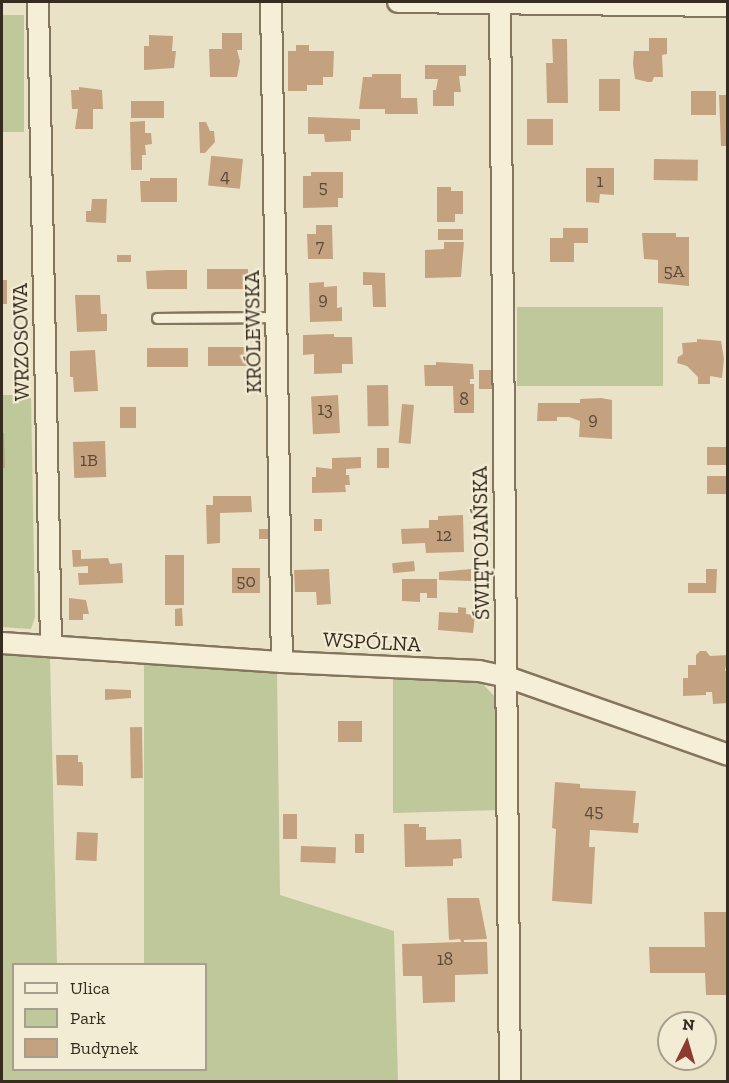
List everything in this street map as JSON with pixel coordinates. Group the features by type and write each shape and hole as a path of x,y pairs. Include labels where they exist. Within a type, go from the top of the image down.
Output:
{"street":[{"name":"WRZOSOWA","path":"38,2 51,646"},
{"name":"KRÓLEWSKA","path":"271,2 282,662"},
{"path":"398,2 728,6"},
{"name":"ŚWIĘTOJAŃSKA","path":"500,3 510,1082"},
{"name":"WSPÓLNA","path":"2,643 282,662 479,671 507,677 728,755"}],"lane":[{"path":"157,318 277,317"}],"green space":[{"path":"2,15 24,15 24,132 2,132"},
{"path":"517,307 663,307 663,386 517,386"},
{"path":"2,395 31,395 35,617 31,629 2,627"},
{"path":"2,655 50,657 57,963 12,963 12,1071 207,1071 207,963 144,963 144,664 186,664 277,671 280,895 394,931 398,1081 2,1082"},
{"path":"393,674 478,679 498,700 500,810 393,813"}],"building":[{"path":"222,33 242,33 242,50 237,50 240,61 237,77 210,77 209,49 222,49"},
{"path":"149,35 173,36 172,51 176,51 174,68 144,70 144,46 149,46"},
{"path":"649,38 667,38 667,54 662,55 663,77 654,77 652,82 635,79 633,64 634,51 649,51"},
{"path":"552,39 567,39 568,103 547,103 546,63 553,63"},
{"path":"296,45 309,45 309,51 334,51 333,77 323,77 323,85 307,85 307,91 288,91 288,51 296,51"},
{"path":"425,65 466,65 466,76 459,76 461,92 454,92 454,106 433,106 433,90 436,90 438,79 425,79"},
{"path":"372,74 401,74 401,98 417,98 418,114 385,114 385,109 359,109 363,77 372,77"},
{"path":"599,79 620,79 620,111 599,111"},
{"path":"79,87 102,90 103,109 93,109 93,129 75,129 78,109 72,109 71,90 79,90"},
{"path":"691,91 716,91 716,115 691,115"},
{"path":"719,95 728,95 728,146 721,146"},
{"path":"131,101 164,101 164,118 131,118"},
{"path":"308,117 360,119 360,130 351,130 351,141 325,142 324,134 308,134"},
{"path":"527,119 553,119 553,145 527,145"},
{"path":"145,121 145,133 151,133 152,144 145,145 146,155 142,155 142,170 131,170 130,122"},
{"path":"199,122 206,122 210,131 214,131 215,142 205,153 200,153"},
{"path":"211,156 243,159 240,189 208,185"},
{"path":"654,159 698,160 698,181 654,180"},
{"path":"586,168 614,168 614,195 600,194 599,203 586,202"},
{"path":"311,172 343,172 343,198 338,198 338,207 303,208 303,176 311,176"},
{"path":"150,178 177,178 177,202 141,202 140,181 150,181"},
{"path":"437,187 451,187 451,191 463,191 463,214 455,214 455,222 437,222"},
{"path":"92,199 107,199 106,223 86,222 86,211 91,211"},
{"path":"316,225 332,225 333,259 308,259 307,234 316,234"},
{"path":"563,228 588,228 588,243 574,243 574,262 550,262 550,238 563,238"},
{"path":"438,229 463,229 463,240 438,240"},
{"path":"642,233 676,233 676,237 689,237 689,286 658,283 658,260 644,259"},
{"path":"444,242 464,242 461,277 425,278 425,250 444,249"},
{"path":"117,255 131,255 131,262 117,262"},
{"path":"207,269 248,269 248,289 207,289"},
{"path":"187,270 187,289 147,289 146,271"},
{"path":"363,272 385,273 386,307 373,307 372,285 363,285"},
{"path":"2,280 7,280 7,304 2,304"},
{"path":"324,282 324,287 337,286 337,308 342,307 342,321 310,322 309,283"},
{"path":"75,295 100,295 101,314 107,314 107,331 77,332"},
{"path":"334,334 334,337 352,337 353,364 342,364 342,373 314,374 314,354 303,355 303,335"},
{"path":"697,339 721,341 724,359 722,378 710,376 710,384 698,384 698,377 687,366 677,363 678,357 683,354 682,343 697,342"},
{"path":"208,347 249,347 249,366 208,366"},
{"path":"147,348 188,348 188,367 147,367"},
{"path":"95,350 98,391 74,392 73,377 70,377 70,351"},
{"path":"436,362 473,364 474,379 470,379 470,384 474,384 474,413 454,413 453,386 425,386 424,365 436,365"},
{"path":"479,370 496,370 496,389 479,389"},
{"path":"367,385 388,385 389,426 368,426"},
{"path":"338,395 340,433 313,434 311,396"},
{"path":"580,399 612,400 612,439 579,437 580,421 569,417 557,417 557,421 537,421 538,403 580,403"},
{"path":"402,404 414,405 411,444 399,443"},
{"path":"120,407 136,407 136,428 120,428"},
{"path":"2,433 4,433 5,468 2,468"},
{"path":"105,441 106,477 74,478 73,442"},
{"path":"707,447 727,447 727,465 707,465"},
{"path":"377,448 389,448 389,468 377,468"},
{"path":"361,457 361,468 346,469 350,485 345,485 346,492 312,493 312,477 316,477 316,467 332,469 332,458"},
{"path":"707,476 728,476 728,494 707,494"},
{"path":"213,496 251,496 252,512 220,513 220,543 207,544 206,505 213,505"},
{"path":"463,515 464,552 426,553 425,543 402,544 401,529 429,528 429,520 438,520 438,516"},
{"path":"314,519 322,519 322,531 314,531"},
{"path":"259,529 274,529 274,539 259,539"},
{"path":"72,550 81,550 81,559 108,558 110,564 122,563 123,583 79,585 78,573 88,573 88,566 73,567"},
{"path":"165,555 184,555 184,605 165,605"},
{"path":"414,561 415,571 393,573 392,563"},
{"path":"232,568 260,568 260,593 232,593"},
{"path":"329,569 331,604 317,605 316,592 295,592 294,570"},
{"path":"471,569 471,581 439,580 439,572"},
{"path":"706,569 717,569 716,593 688,593 688,583 706,583"},
{"path":"402,579 437,579 437,598 427,598 427,593 420,593 420,602 402,601"},
{"path":"69,598 86,600 89,614 83,614 83,620 69,620"},
{"path":"458,607 466,608 466,614 475,615 473,633 438,630 439,612 458,613"},
{"path":"182,608 183,626 175,626 175,609"},
{"path":"700,651 706,651 710,656 728,655 725,671 728,671 728,703 713,704 712,692 706,692 706,695 683,696 683,678 688,678 688,665 696,665 696,655"},
{"path":"105,689 131,690 131,698 105,700"},
{"path":"338,721 362,721 362,742 338,742"},
{"path":"130,727 142,727 143,778 131,778"},
{"path":"56,755 78,755 78,762 82,762 83,766 83,786 57,785"},
{"path":"555,782 580,784 580,788 636,791 633,823 639,823 638,833 590,830 589,847 595,847 592,904 552,901 556,829 552,828"},
{"path":"283,814 297,814 297,839 283,839"},
{"path":"404,824 419,824 419,827 426,827 426,840 461,839 462,858 453,859 453,866 405,867"},
{"path":"77,832 98,833 97,861 76,860"},
{"path":"355,834 364,834 364,853 355,853"},
{"path":"301,846 336,847 335,863 300,862"},
{"path":"447,898 479,898 487,939 464,940 464,942 487,942 488,974 455,975 455,1002 423,1003 422,976 403,976 402,944 461,942 460,939 449,940"},
{"path":"704,912 728,912 728,995 706,995 705,973 650,973 649,947 705,947"}]}
